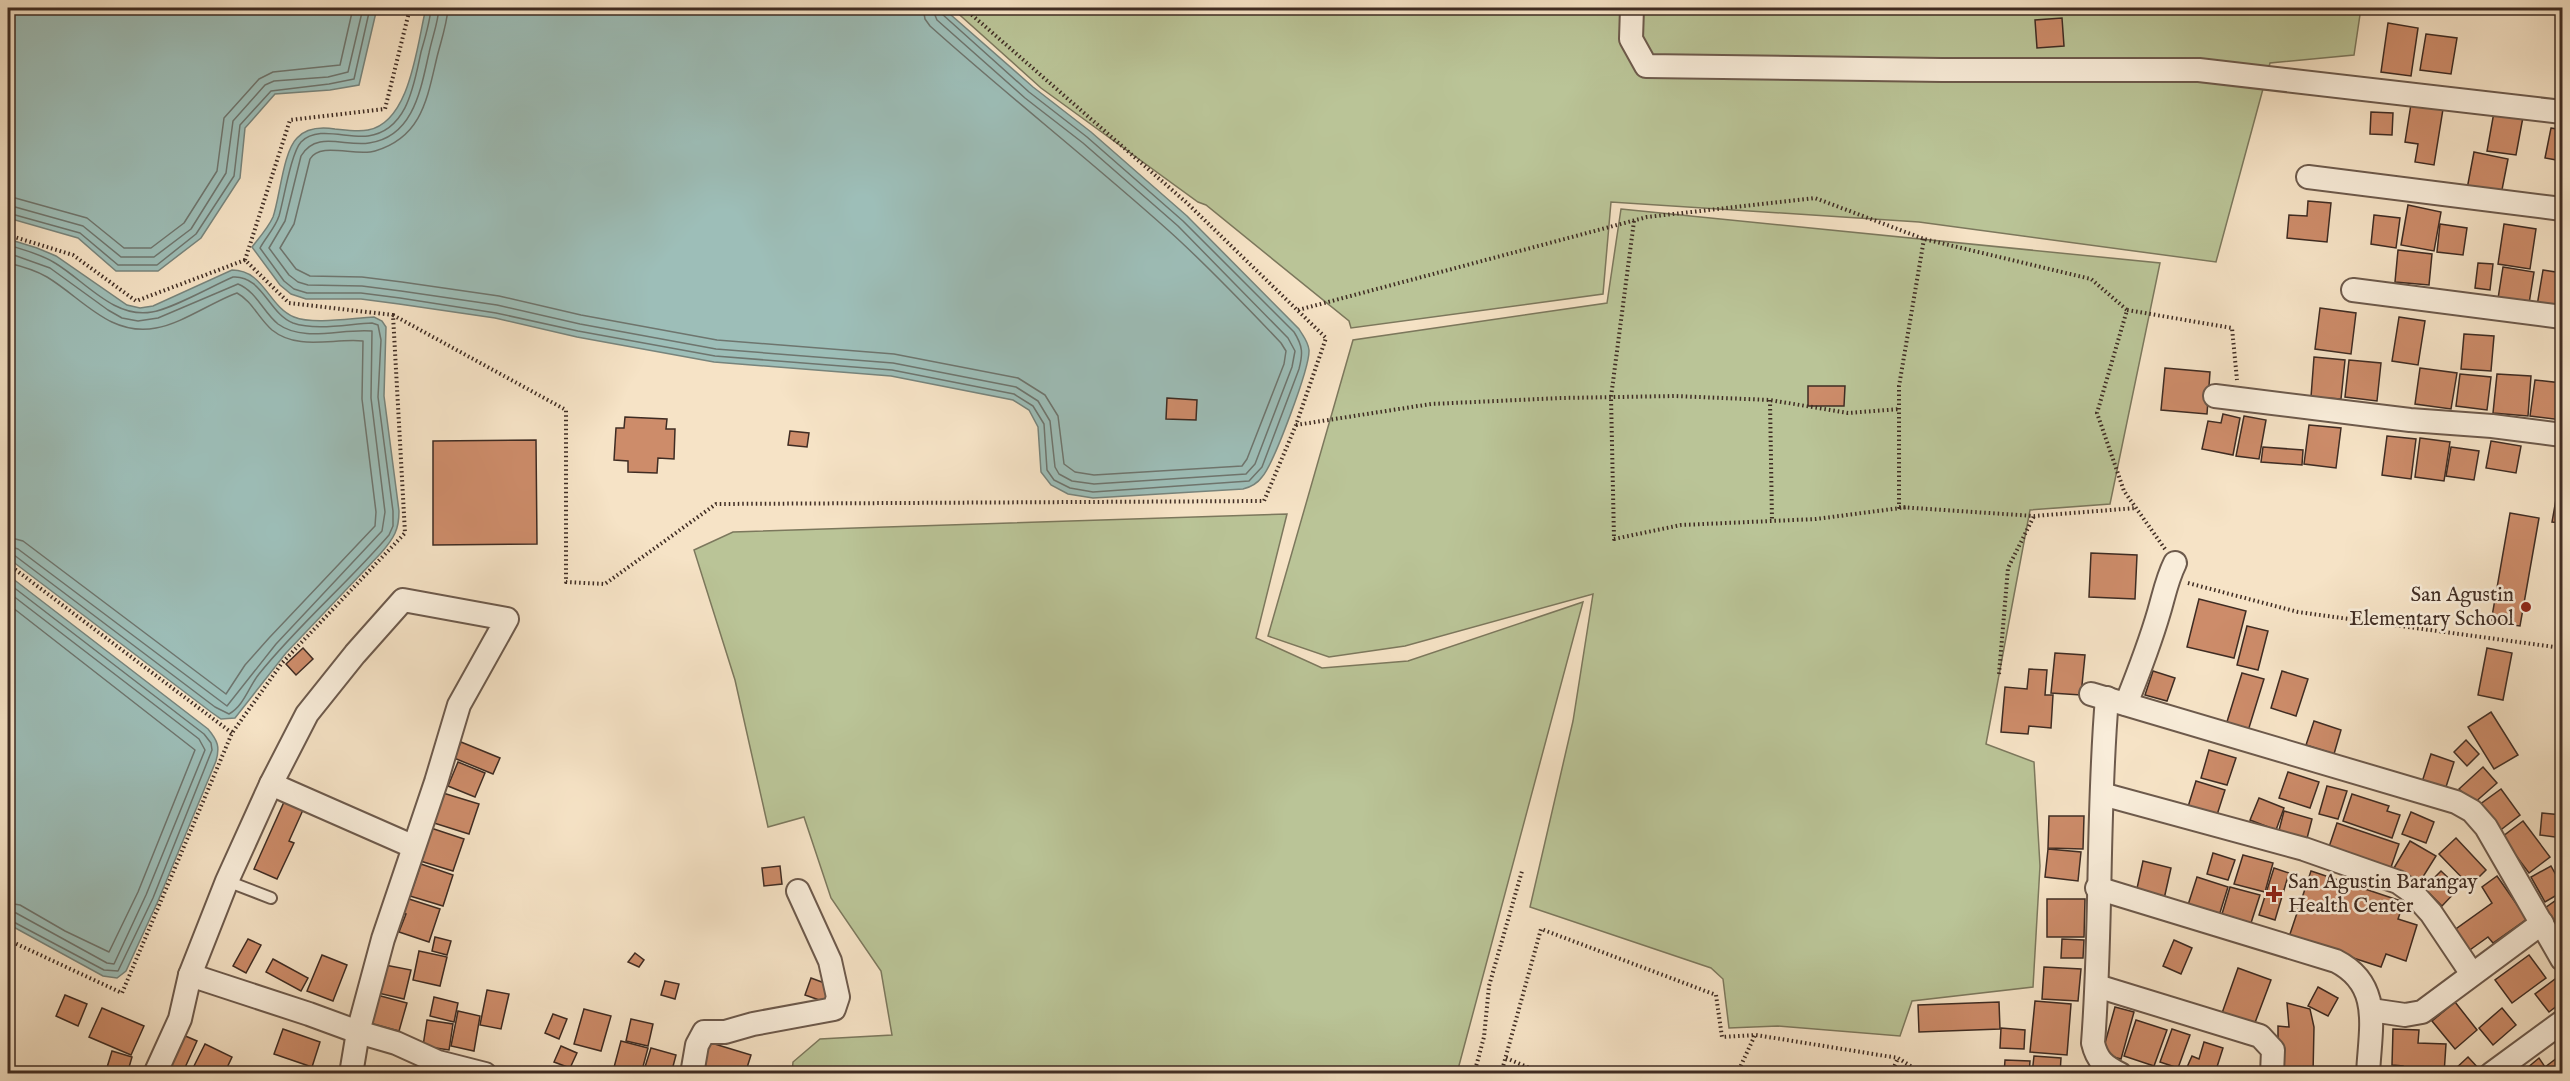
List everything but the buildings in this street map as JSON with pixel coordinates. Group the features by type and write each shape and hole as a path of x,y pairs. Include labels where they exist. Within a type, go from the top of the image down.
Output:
{"street":[{"path":"1632,8 1631,39 1646,66 1942,70 2199,70 2562,112"},
{"path":"2308,177 2562,209"},
{"path":"2353,290 2562,317"},
{"path":"2215,396 2410,420 2492,426 2562,435"},
{"path":"2120,1074 2101,1063 2092,1043 2097,986 2097,888 2108,699 2150,640 2171,570"},
{"path":"155,1074 180,1019 190,975 227,880 271,784 307,714 355,654 403,600 507,619 459,705 436,782 412,846 383,939 358,1032 351,1074"},
{"path":"2108,699 2445,799 2472,811 2486,827 2562,958"},
{"path":"271,784 412,846"},
{"path":"2102,794 2304,849 2398,882 2412,892 2430,914 2472,974"},
{"path":"2097,888 2336,960 2351,968 2361,979 2372,1010 2368,1074"},
{"path":"692,1074 697,1045 704,1032 714,1030 724,1032 834,1010 838,997 830,961 798,891"},
{"path":"2372,1010 2405,1015 2422,1012 2542,922"},
{"path":"190,975 396,1043 438,1062 485,1074"},
{"path":"2097,986 2260,1036 2272,1050 2272,1074"},
{"path":"2491,1074 2562,1022"}],"lane":[{"path":"227,880 271,898"}],"path":[{"path":"245,260 290,120 385,109 410,8"},
{"path":"245,260 290,303 393,315 566,410 566,582 605,584 716,504 1264,501 1296,425 1326,338 1187,203 964,8"},
{"path":"1297,310 1647,217 1815,198 1924,239 2091,279 2127,310 2232,328 2239,399"},
{"path":"1634,220 1611,397 1614,539 1681,525 1816,519 1908,507"},
{"path":"8,235 73,255 136,301 245,260"},
{"path":"1924,239 1899,386 1899,507 2034,516 2136,508"},
{"path":"2127,310 2097,413 2124,491 2171,570 2298,612 2562,648"},
{"path":"8,940 122,993 232,733 282,663 405,533 393,315"},
{"path":"1296,425 1431,404 1611,397 1675,396 1770,400 1848,413 1900,409"},
{"path":"1770,400 1772,521"},
{"path":"1999,674 2008,568 2034,516"},
{"path":"8,564 232,733"},
{"path":"1474,1074 1484,1037 1489,986 1522,871"},
{"path":"1501,1074 1541,929 1716,995 1722,1037 1756,1035 1898,1058 1923,1074"},
{"path":"1737,1074 1756,1035"},
{"path":"1506,1058 1544,1074"},
{"path":"1891,1074 1898,1058"}],"green space":[{"path":"952,8 2361,8 2354,55 2270,63 2216,262 1919,222 1611,202 1603,294 1351,328 1349,321 1206,205 1198,202 1041,88"},
{"path":"1621,209 2160,263 2110,504 2030,510 1986,744 2034,762 2040,866 2033,987 1912,1001 1900,1036 1778,1026 1729,1028 1723,979 1711,968 1530,907 1573,721 1593,594 1405,646 1329,657 1268,636 1353,340 1607,303"},
{"path":"1287,514 1256,638 1322,668 1408,661 1583,602 1457,1073 792,1073 793,1062 820,1039 892,1035 881,971 831,898 804,817 768,827 735,680 694,550 733,532"}],"water":[{"path":"8,8 377,8 359,85 330,90 275,94 245,128 240,178 201,238 158,271 116,271 78,238 8,218"},
{"path":"426,8 943,8 1187,216 1299,329 1309,350 1308,360 1290,415 1268,468 1258,482 1243,489 1093,498 1068,494 1051,485 1041,472 1038,427 1029,410 1013,400 891,376 714,362 577,337 495,318 361,299 306,299 291,294 280,285 252,247 273,217 288,153 297,138 305,132 325,128 368,130 382,124 394,112 410,79"},
{"path":"8,239 56,256 127,305 140,308 153,306 232,270 252,276 285,312 294,317 322,321 374,317 382,321 386,327 384,396 399,511 395,534 381,553 286,653 235,718 221,719 211,712 8,558"},
{"path":"8,575 208,729 217,744 216,761 158,901 126,971 117,978 103,976 8,924"}],"place":[{"name":"San Agustin Elementary School","path":"2526,607"},
{"name":"San Agustin Barangay Health Center","path":"2274,894"}]}
